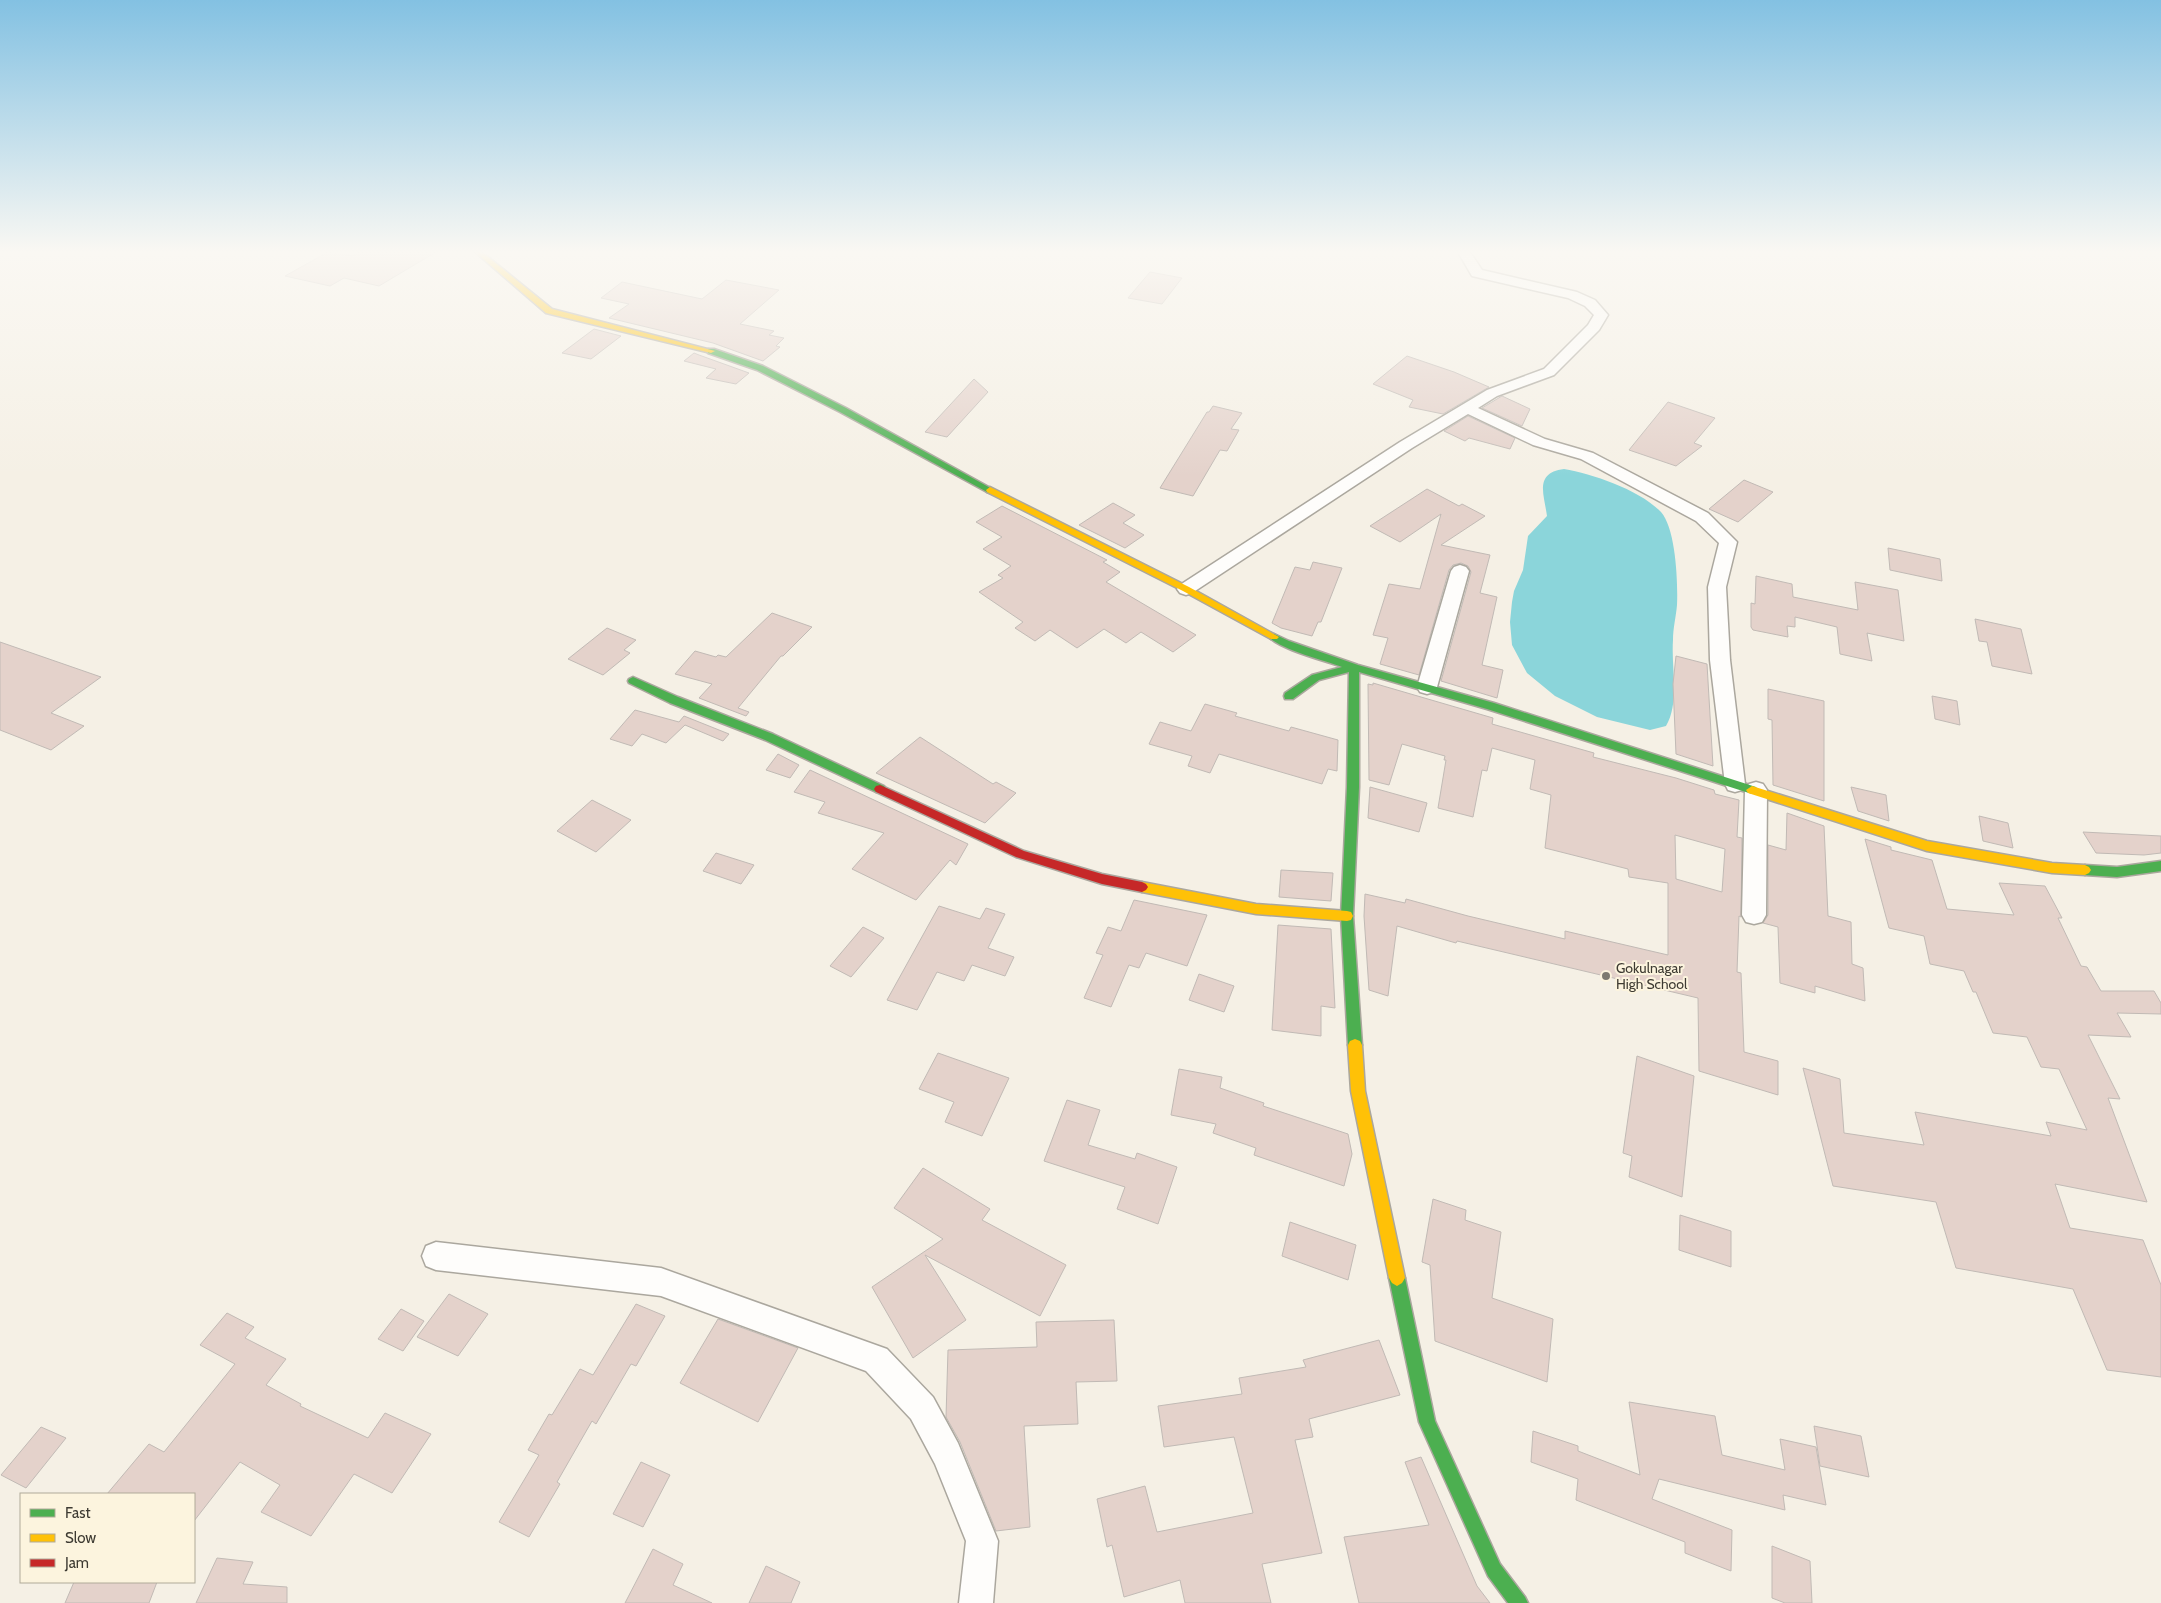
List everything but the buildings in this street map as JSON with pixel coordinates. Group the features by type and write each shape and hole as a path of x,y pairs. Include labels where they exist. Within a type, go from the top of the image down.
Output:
{"street":[{"path":"614,327 706,349 760,368 843,410 950,470 1186,589 1285,643 1354,667 1427,687 1756,790 1927,846 2052,868 2117,872 2161,866"},
{"path":"1186,589 1406,445 1492,393 1549,372 1594,327"},
{"path":"1467,408 1539,442 1587,456 1702,517 1728,542 1717,587 1720,660 1735,784"},
{"path":"1427,687 1460,571"},
{"path":"1289,696 1316,677 1354,667"},
{"path":"1354,667 1353,787 1347,916 1358,1091 1427,1422 1494,1570 1519,1603"},
{"path":"633,681 674,700 769,737 1020,854 1102,879 1205,900 1256,909 1347,916"},
{"path":"1754,915 1756,790"},
{"path":"436,1256 661,1282 876,1360 922,1408 947,1454 982,1541 976,1603"}],"water":[{"path":"1564,469 1602,479 1629,490 1652,504 1661,512 1666,520 1675,557 1677,605 1673,636 1674,696 1673,706 1666,726 1650,730 1597,717 1555,696 1527,673 1512,645 1510,622 1512,602 1514,591 1523,570 1528,536 1547,516 1543,493 1545,480 1548,475"}],"traffic: fast":[{"path":"711,351 760,368 843,410 990,490"},
{"path":"1274,637 1285,643 1354,667 1490,706 1752,790"},
{"path":"1289,696 1316,677 1354,667 1353,787 1347,916 1355,1045"},
{"path":"633,681 674,700 769,737 880,789"},
{"path":"2085,870 2117,872 2161,866"},
{"path":"1397,1278 1427,1422 1494,1570 1519,1603"}],"traffic: slow":[{"path":"613,327 711,351"},
{"path":"990,490 1186,589 1274,637"},
{"path":"1752,790 1927,846 2052,868 2085,870"},
{"path":"1142,887 1256,909 1347,916"},
{"path":"1355,1045 1358,1091 1397,1278"}],"traffic: jam":[{"path":"880,789 1020,854 1102,879 1142,887"}],"place":[{"name":"Gokulnagar High School","path":"1606,976"}]}
